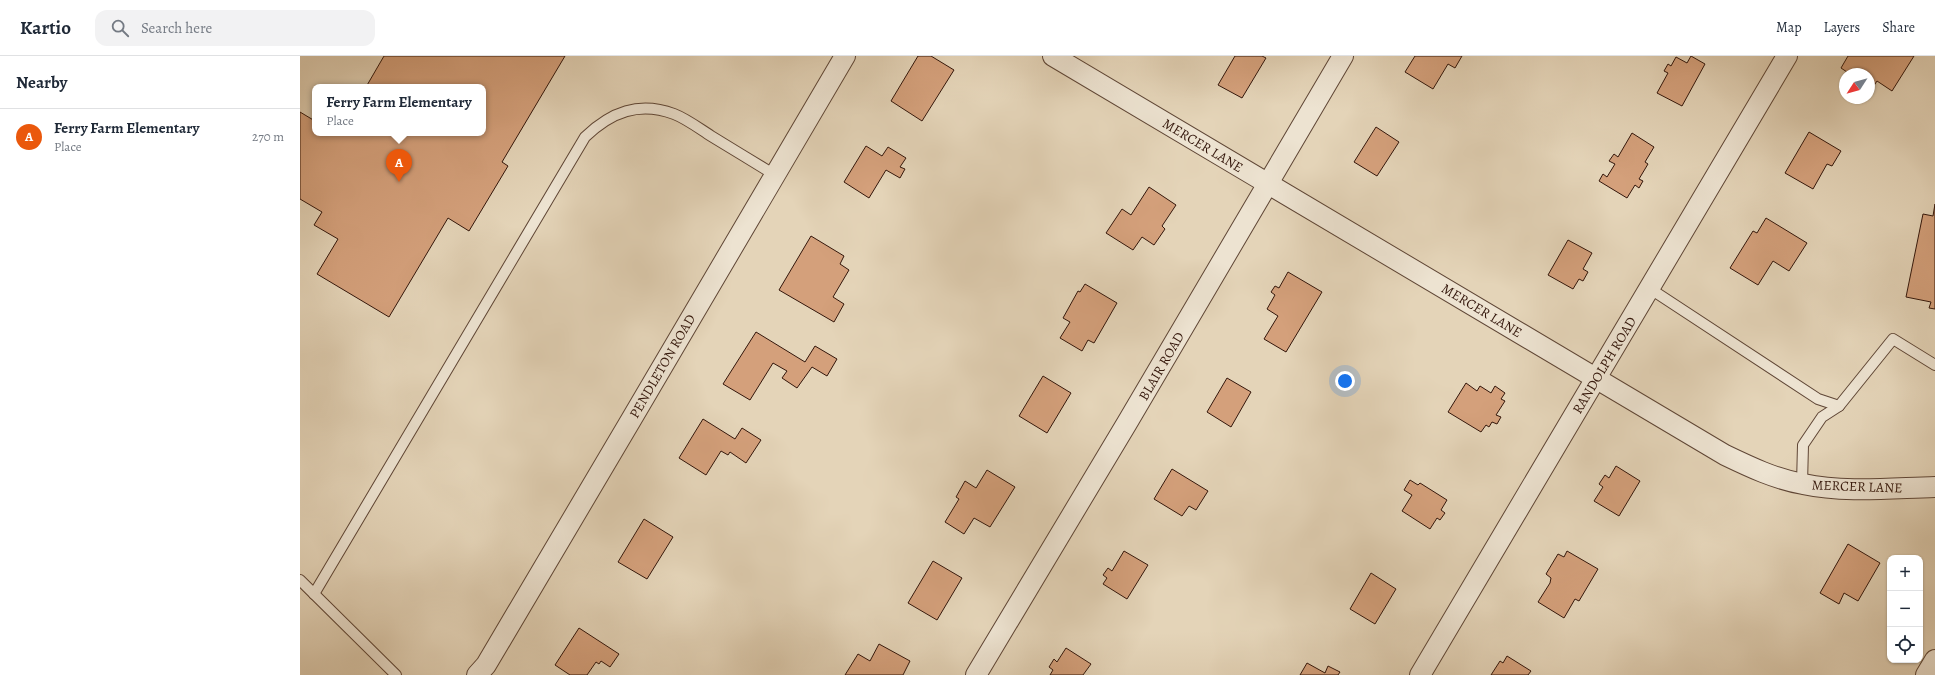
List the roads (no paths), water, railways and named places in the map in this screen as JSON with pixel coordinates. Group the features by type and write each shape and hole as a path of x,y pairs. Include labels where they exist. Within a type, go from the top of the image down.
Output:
{"street":[{"name":"PENDLETON ROAD","path":"477,675 486,665 601,472 845,56"},
{"name":"MERCER LANE","path":"1053,56 1725,454 1759,471 1802,484 1832,488 1935,488"},
{"name":"BLAIR ROAD","path":"976,675 1127,423 1343,56"},
{"name":"RANDOLPH ROAD","path":"1420,675 1788,56"},
{"path":"1926,675 1935,660"}],"lane":[{"path":"314,594 581,143 585,137 600,123 619,113 635,109 651,108 675,114 775,175"},
{"path":"1649,288 1818,399 1839,406"},
{"path":"1802,484 1803,445 1822,417 1839,406 1893,339 1935,365"},
{"path":"300,580 396,675"}],"place":[{"name":"Ferry Farm Elementary","path":"399,182"}]}
